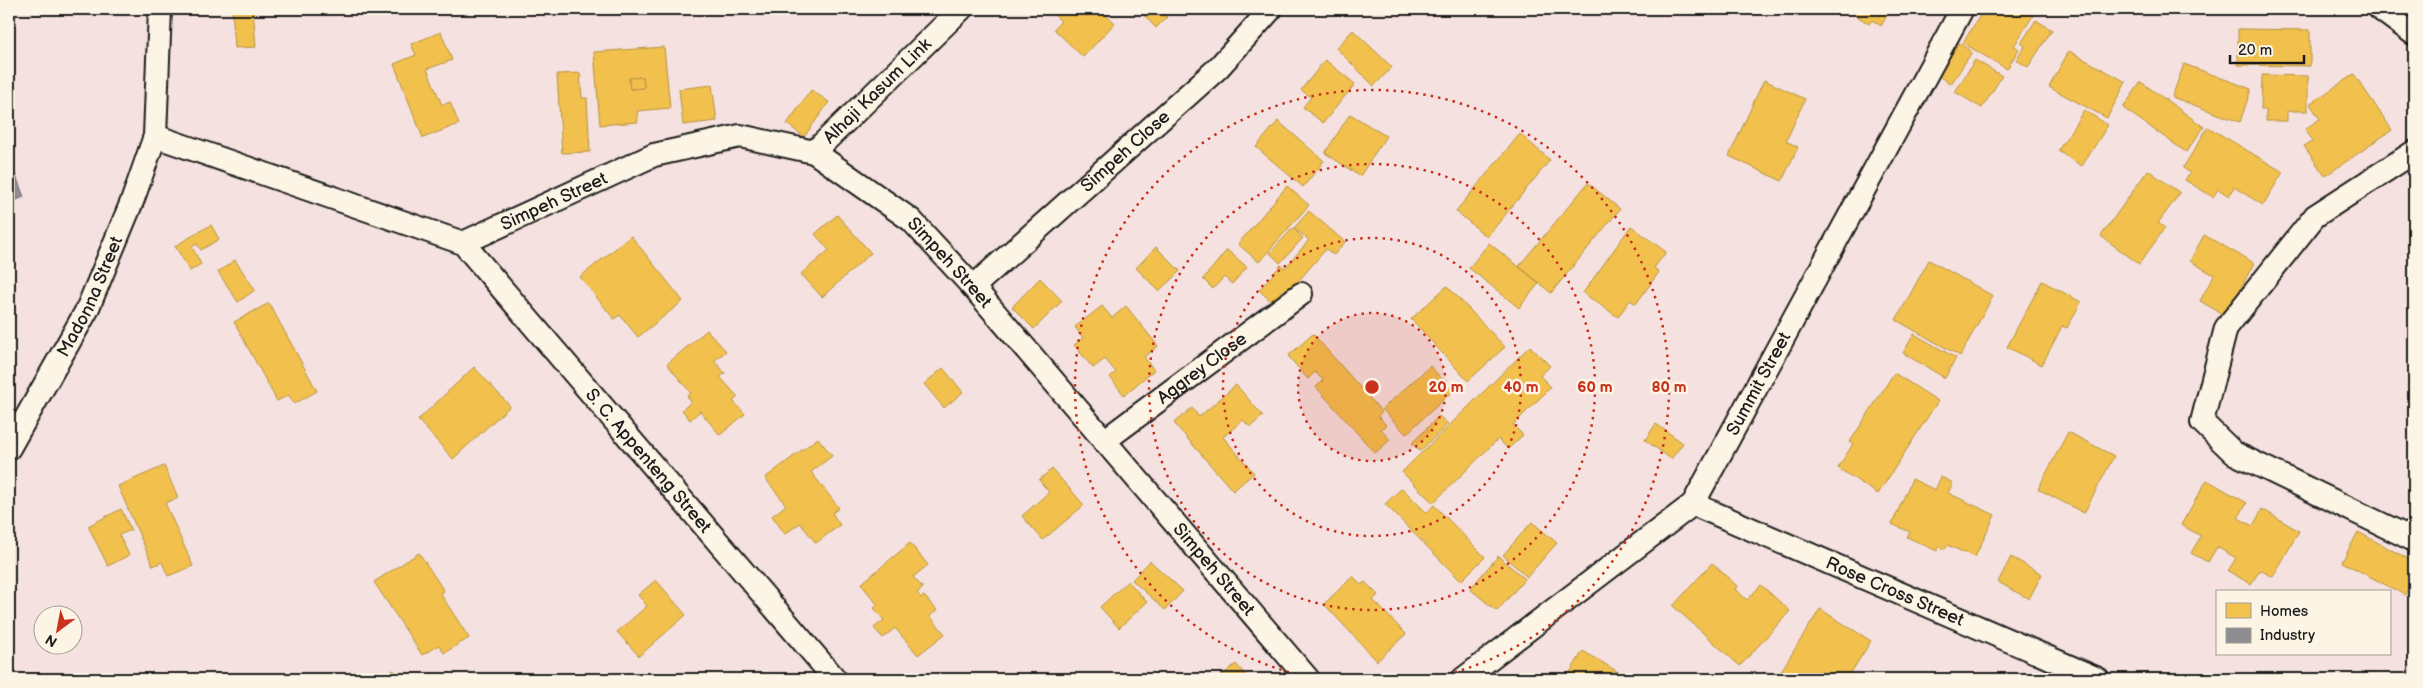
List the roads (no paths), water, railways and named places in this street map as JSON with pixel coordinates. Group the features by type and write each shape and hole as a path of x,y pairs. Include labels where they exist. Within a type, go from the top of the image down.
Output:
{"street":[{"name":"Madonna Street","path":"9,448 87,310 133,199 155,136 160,9"},
{"name":"Alhaji Kasum Link","path":"814,152 961,9"},
{"name":"Simpeh Close","path":"973,287 1218,68 1271,9"},
{"name":"Summit Street","path":"1463,679 1693,504 1962,9"},
{"path":"2380,9 2414,34"},
{"path":"155,136 462,243"},
{"name":"Simpeh Street","path":"462,243 654,155 740,136 814,152 911,220 973,287 1308,679"},
{"path":"2414,152 2315,216 2226,328 2202,422 2234,453 2414,540"},
{"name":"S. C. Appenteng Street","path":"462,243 835,679"},
{"name":"Aggrey Close","path":"1104,441 1301,294"},
{"name":"Rose Cross Street","path":"1693,504 2098,679"}]}
